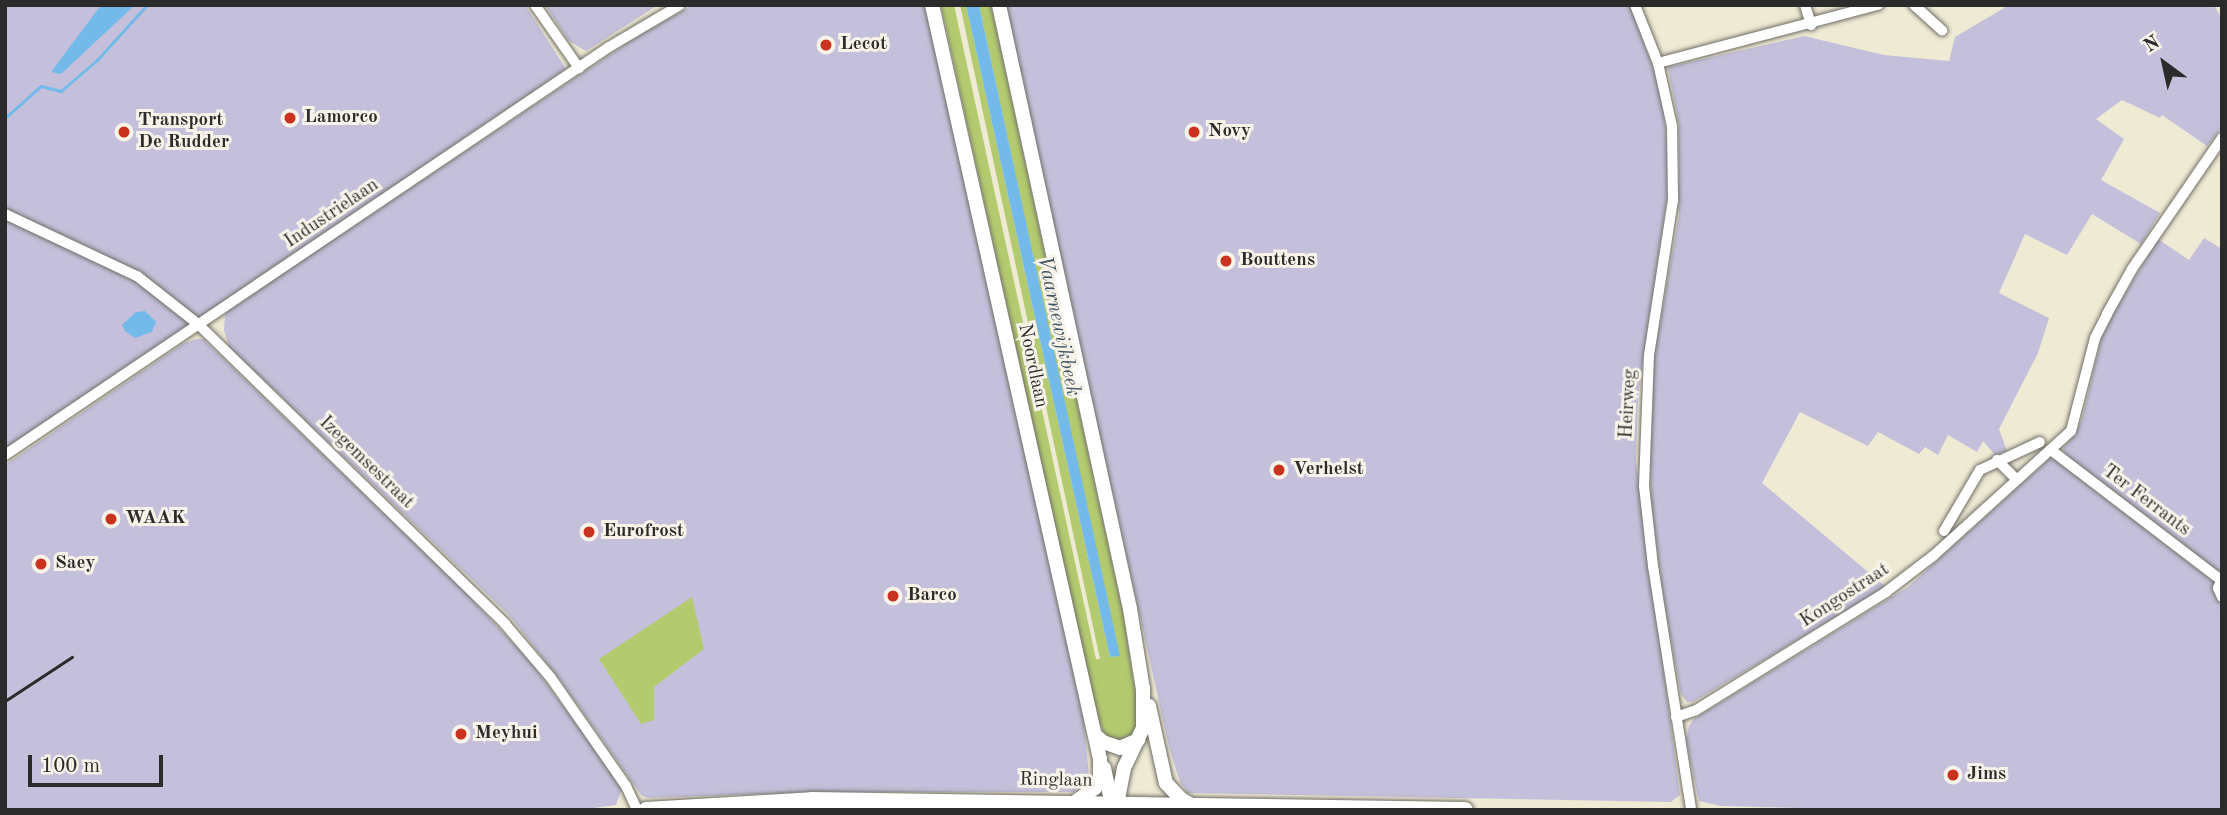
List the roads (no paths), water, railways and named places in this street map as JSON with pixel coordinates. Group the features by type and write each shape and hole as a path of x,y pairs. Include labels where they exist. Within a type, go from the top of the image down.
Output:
{"main road":[{"name":"Ringlaan","path":"646,810 812,800 1465,810"}],"street":[{"path":"535,5 579,68"},
{"name":"Industrielaan","path":"5,455 579,68 680,5"},
{"name":"Noordlaan","path":"932,5 1100,759 1113,806"},
{"path":"999,5 1128,598 1143,689 1166,783 1181,799 1192,805"},
{"name":"Heirweg","path":"1635,5 1658,63 1672,125 1673,200 1649,355 1644,486 1653,566 1691,810"},
{"path":"1805,5 1811,25"},
{"path":"1658,63 1811,25 1878,5"},
{"path":"1914,5 1942,30"},
{"name":"Kongostraat","path":"1676,717 1696,710 1886,592 1933,556 2071,431 2076,420 2086,370 2106,314 2132,269 2222,138"},
{"name":"Izegemsestraat","path":"5,214 137,276 198,324 505,624 551,678 626,786 637,810"},
{"path":"1944,531 1980,470 2040,442"},
{"name":"Ter Ferrants","path":"2051,450 2221,579"},
{"path":"1997,460 2017,481"},
{"path":"2221,579 2218,588 2222,597"},
{"path":"1113,806 1118,799 1124,768 1138,740 1143,722 1143,689"},
{"path":"1095,735 1111,746 1120,748 1138,740"},
{"name":"Noordlaan","path":"1075,802 1095,788 1100,778 1100,759"}],"water":[{"path":"101,5 135,5 61,74 51,72"},
{"path":"966,5 979,5 1120,656 1110,657"},
{"path":"145,311 156,322 152,332 135,338 125,331 122,325 136,312"}],"waterway":[{"path":"5,118 41,86 61,91 97,60 147,5"}],"railway":[{"path":"5,701 72,657"}],"place":[{"name":"Lecot","path":"826,45"},
{"name":"Lamorco","path":"290,118"},
{"name":"Transport De Rudder","path":"124,132"},
{"name":"Novy","path":"1194,132"},
{"name":"Bouttens","path":"1226,261"},
{"name":"Verhelst","path":"1279,470"},
{"name":"WAAK","path":"111,519"},
{"name":"Eurofrost","path":"589,532"},
{"name":"Saey","path":"41,564"},
{"name":"Barco","path":"893,596"},
{"name":"Meyhui","path":"461,734"},
{"name":"Jims","path":"1953,775"}],"water label":[{"name":"Vaarnewijkbeek","path":"1058,326"}]}
